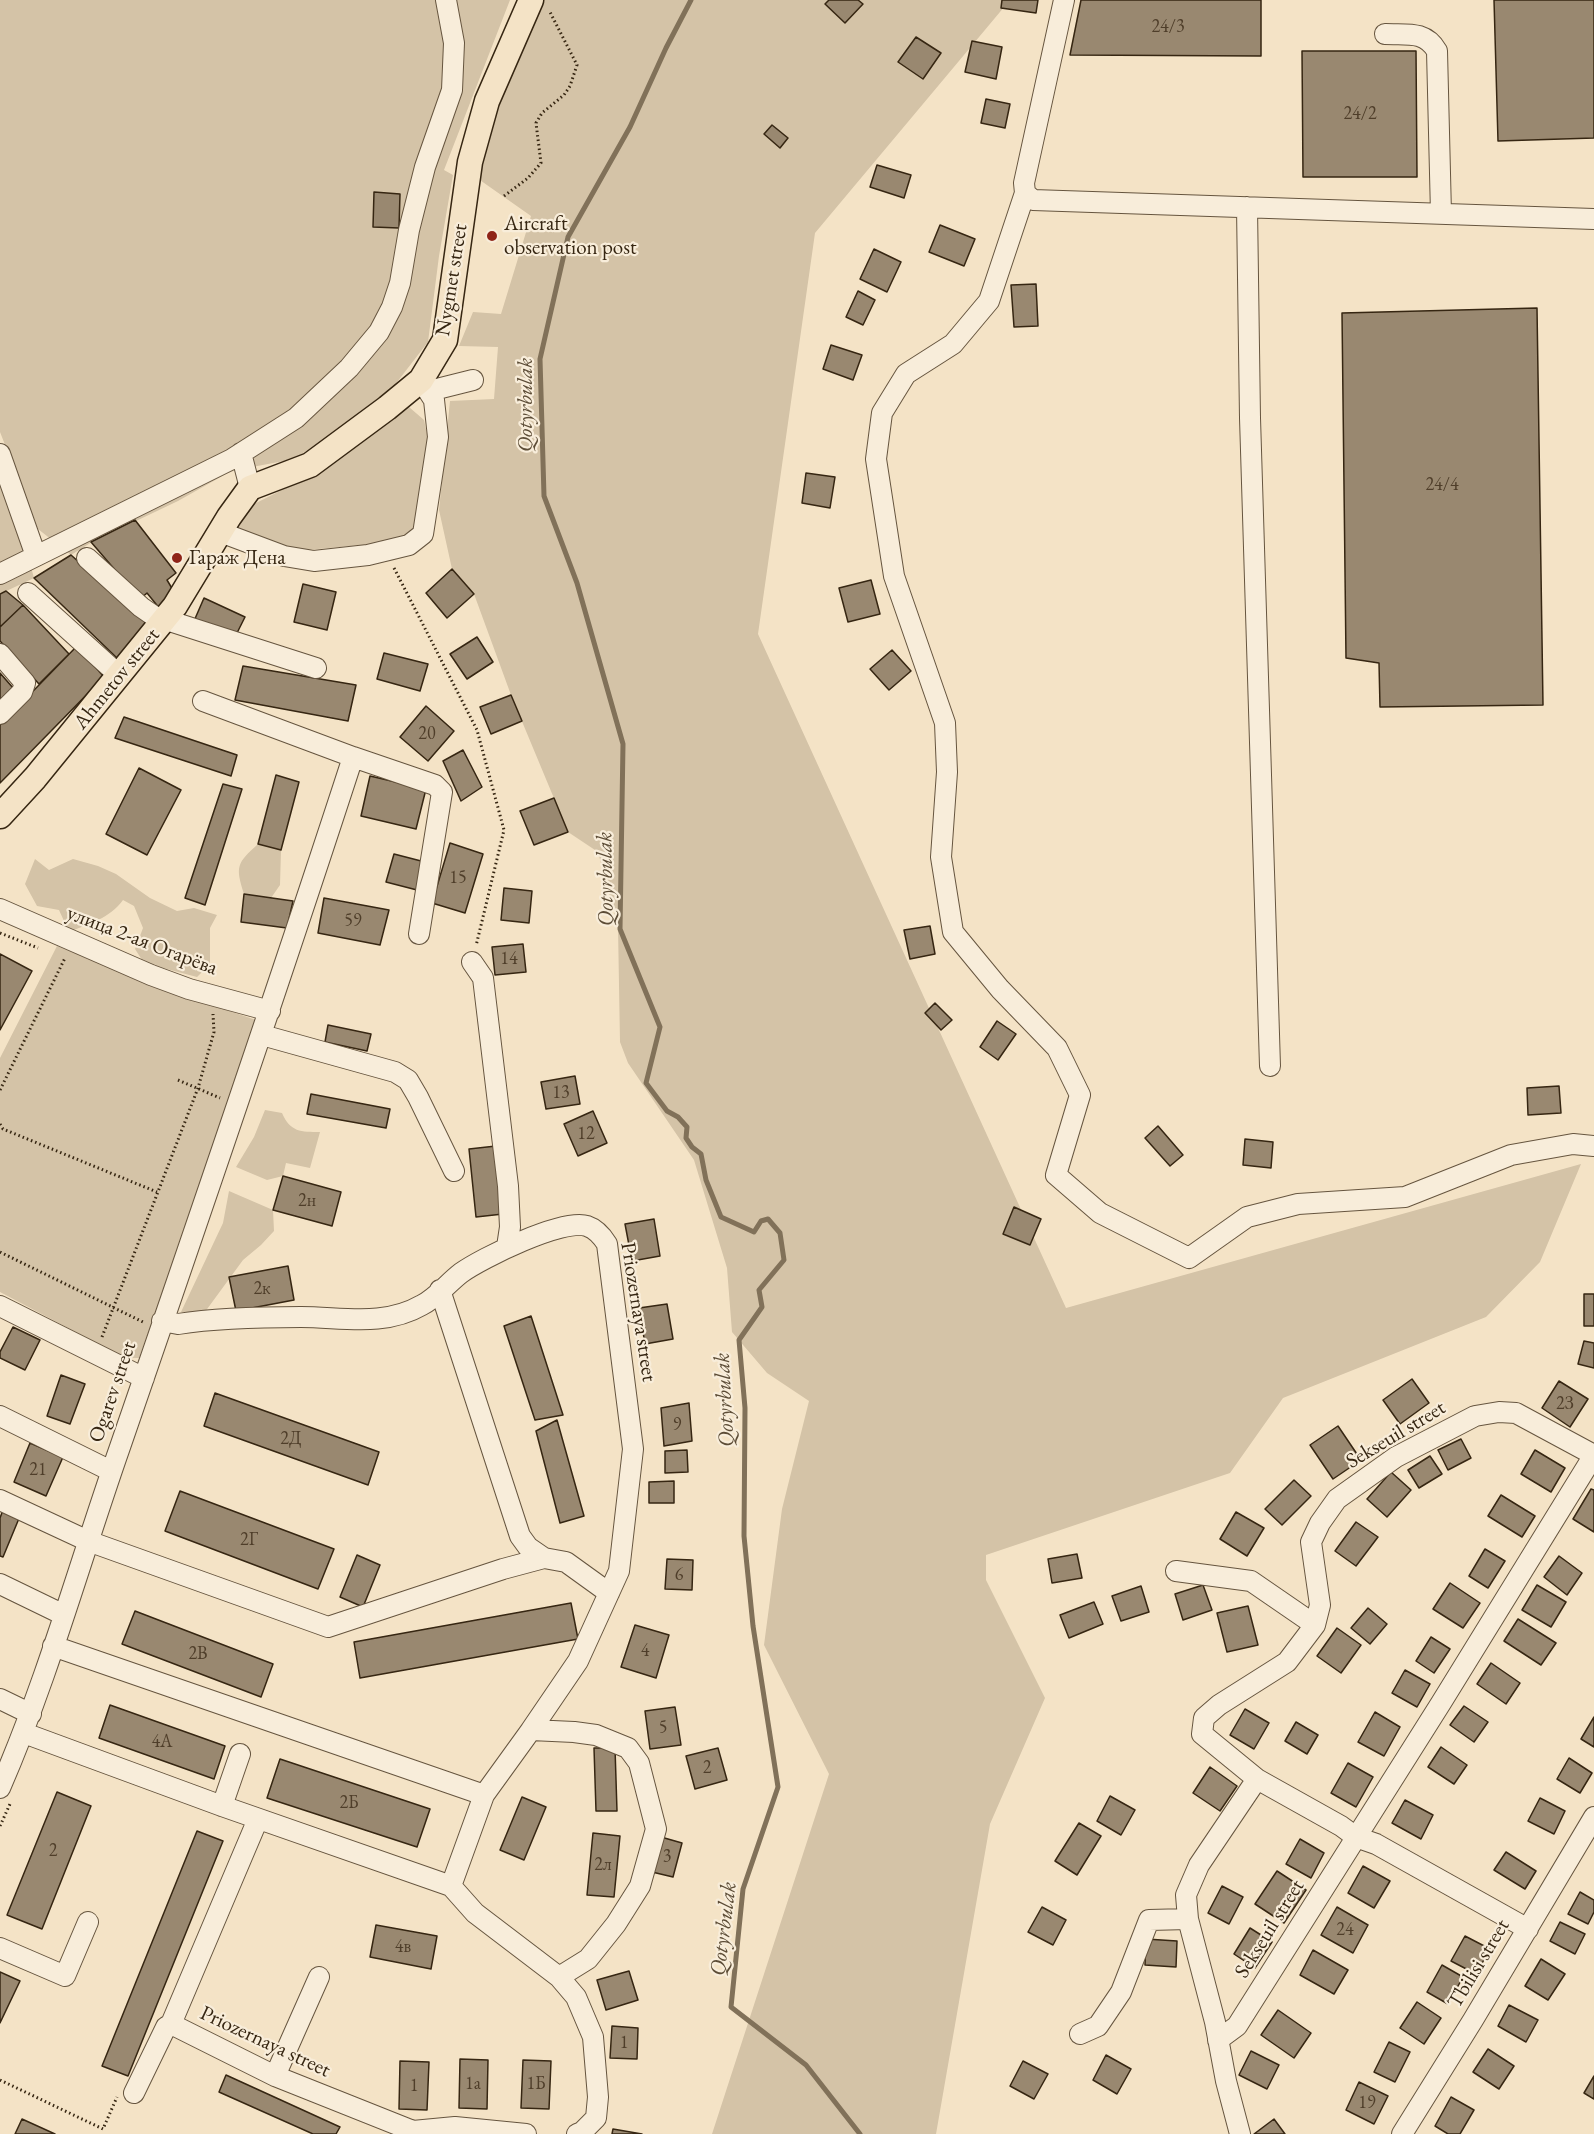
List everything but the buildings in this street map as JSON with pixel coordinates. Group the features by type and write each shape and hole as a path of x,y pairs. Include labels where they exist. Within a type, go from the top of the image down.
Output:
{"main road":[{"name":"Nygmet street","path":"250,488 310,465 387,408 425,386 445,340 470,162 487,101 540,5"},
{"path":"220,532 228,517 250,488"},
{"name":"Ahmetov street","path":"0,816 35,778 176,606 220,532"}],"street":[{"path":"0,574 241,453 297,418 349,368 380,332 400,283 409,230 425,167 452,90 454,43 446,0"},
{"path":"1064,0 1024,183 1025,193 988,301 952,344 906,374 882,413 876,459 894,576 945,723 947,772 941,857 953,932 1000,989 1057,1048 1080,1095 1056,1175 1100,1213 1189,1258 1247,1217 1298,1204 1405,1197 1511,1155 1573,1144 1594,1146"},
{"path":"1385,34 1421,35 1432,41 1437,51 1441,214"},
{"path":"1025,193 1033,200 1594,219"},
{"path":"1247,207 1250,418 1270,1066"},
{"path":"220,532 284,556 314,561 368,555 409,545 423,534 438,437 434,400 425,386 473,380"},
{"path":"241,453 250,488"},
{"path":"0,454 36,556"},
{"path":"87,558 154,616 316,668"},
{"path":"28,593 120,676"},
{"path":"0,654 25,683 22,692 0,714"},
{"path":"203,701 353,758 435,785 442,792 419,934"},
{"name":"Ogarev street","path":"0,1788 31,1714 144,1378 154,1322 238,1106 353,758"},
{"name":"улица 2-ая Огарёва","path":"0,909 151,975 189,989 270,1011"},
{"path":"472,962 483,978 507,1186 510,1227 507,1247"},
{"path":"262,1035 395,1072 408,1080 454,1171"},
{"name":"Priozernaya street","path":"154,1322 178,1324 302,1317 366,1320 395,1317 424,1305 463,1272 507,1247 569,1225 586,1226 601,1234 607,1244 633,1449 620,1571 578,1661 484,1795 451,1887"},
{"path":"440,1290 520,1536 528,1547 544,1558 566,1562 609,1593"},
{"path":"0,1306 144,1378"},
{"name":"Sekseuil street","path":"1218,2040 1237,2026 1356,1838 1594,1455 1516,1413 1499,1412 1475,1416 1396,1457 1337,1499 1320,1523 1311,1542 1320,1605 1315,1625 1287,1662 1204,1718 1202,1734 1257,1779 1341,1826 1356,1838 1376,1844 1528,1929"},
{"path":"0,1416 111,1471"},
{"path":"0,1500 88,1541 328,1627 503,1569 544,1558"},
{"path":"1176,1571 1251,1581 1315,1625"},
{"path":"0,1584 64,1615"},
{"path":"54,1646 484,1795"},
{"path":"0,1699 31,1714"},
{"path":"531,1730 574,1732 596,1736 628,1748 639,1763 656,1829 640,1886 616,1924 588,1959 559,1977"},
{"path":"24,1733 451,1887 475,1913 559,1977 576,1997 593,2037 598,2097 596,2118 578,2134"},
{"path":"222,1806 240,1754"},
{"path":"1239,2134 1188,1919 1186,1895 1199,1865 1257,1779"},
{"name":"Tbilisi street","path":"1402,2134 1467,2031 1594,1817"},
{"path":"171,2024 258,1819"},
{"path":"1080,2034 1098,2026 1121,1992 1149,1920 1188,1919"},
{"path":"0,1948 64,1976 88,1922"},
{"path":"275,2076 319,1977"},
{"name":"Priozernaya street","path":"134,2093 166,2027 171,2024 275,2076 415,2132 455,2127 526,2134"}],"path":[{"path":"504,196 528,178 541,163 536,123 570,86 577,65 540,5"},
{"path":"386,551 477,730 504,830 472,962"},
{"path":"0,1090 65,958"},
{"path":"95,1354 198,1088 214,1032 213,1014"},
{"path":"178,1080 238,1106"},
{"path":"0,1124 3,1129 158,1192"},
{"path":"0,1134 3,1129"},
{"path":"0,1252 113,1307 154,1322"},
{"path":"0,2080 103,2129 120,2089 134,2093"}],"shaded area":[{"path":"0,0 510,0 444,170 453,175 439,256 428,342 394,386 320,443 301,454 284,461 226,474 71,555 38,529 0,432"},
{"path":"544,0 1010,0 815,233 758,634 1066,1308 1581,1164 1540,1262 1486,1317 1283,1398 1230,1473 986,1555 986,1580 1045,1698 990,1824 936,2134 712,2134 829,1774 764,1645 782,1509 809,1401 767,1373 732,1332 727,1268 694,1160 628,1063 620,1042 618,927 598,852 568,832 511,695 474,594 452,569 439,510 450,401 494,399 498,347 459,346 473,312 501,314 531,216 477,178 494,99"},
{"path":"409,407 424,420 429,443 418,530 407,541 295,551 236,530 252,505 318,472 395,412"},
{"path":"0,478 24,541 34,578 0,594"},
{"path":"258,844 281,850 280,885 271,898 244,894 239,877 242,861"},
{"path":"35,859 49,870 73,859 98,866 116,874 150,898 177,911 194,908 217,915 210,928 210,964 197,977 144,963 135,949 143,928 134,906 123,900 105,916 69,932 59,910 37,906 25,884"},
{"path":"57,946 164,989 259,1021 139,1358 125,1358 0,1292 0,1058"},
{"path":"265,1110 282,1113 289,1124 297,1130 320,1132 310,1168 286,1163 283,1176 267,1180 236,1167 254,1137"},
{"path":"229,1191 273,1210 274,1231 243,1260 202,1316 181,1312 223,1223"}],"waterway":[{"name":"Qotyrbulak","path":"691,0 630,127 568,237 540,359 544,496 577,583 623,744 620,929 660,1027 646,1083 667,1111 678,1117 687,1127 686,1138 701,1154 706,1180 721,1217 754,1232 761,1221 768,1219 780,1233 784,1260 759,1290 762,1307 739,1340 745,1408 744,1536 753,1626 778,1787 743,1889 731,2007 806,2065 860,2134"}],"place":[{"name":"Aircraft observation post","path":"492,236"},
{"name":"Гараж Дена","path":"177,558"}]}
